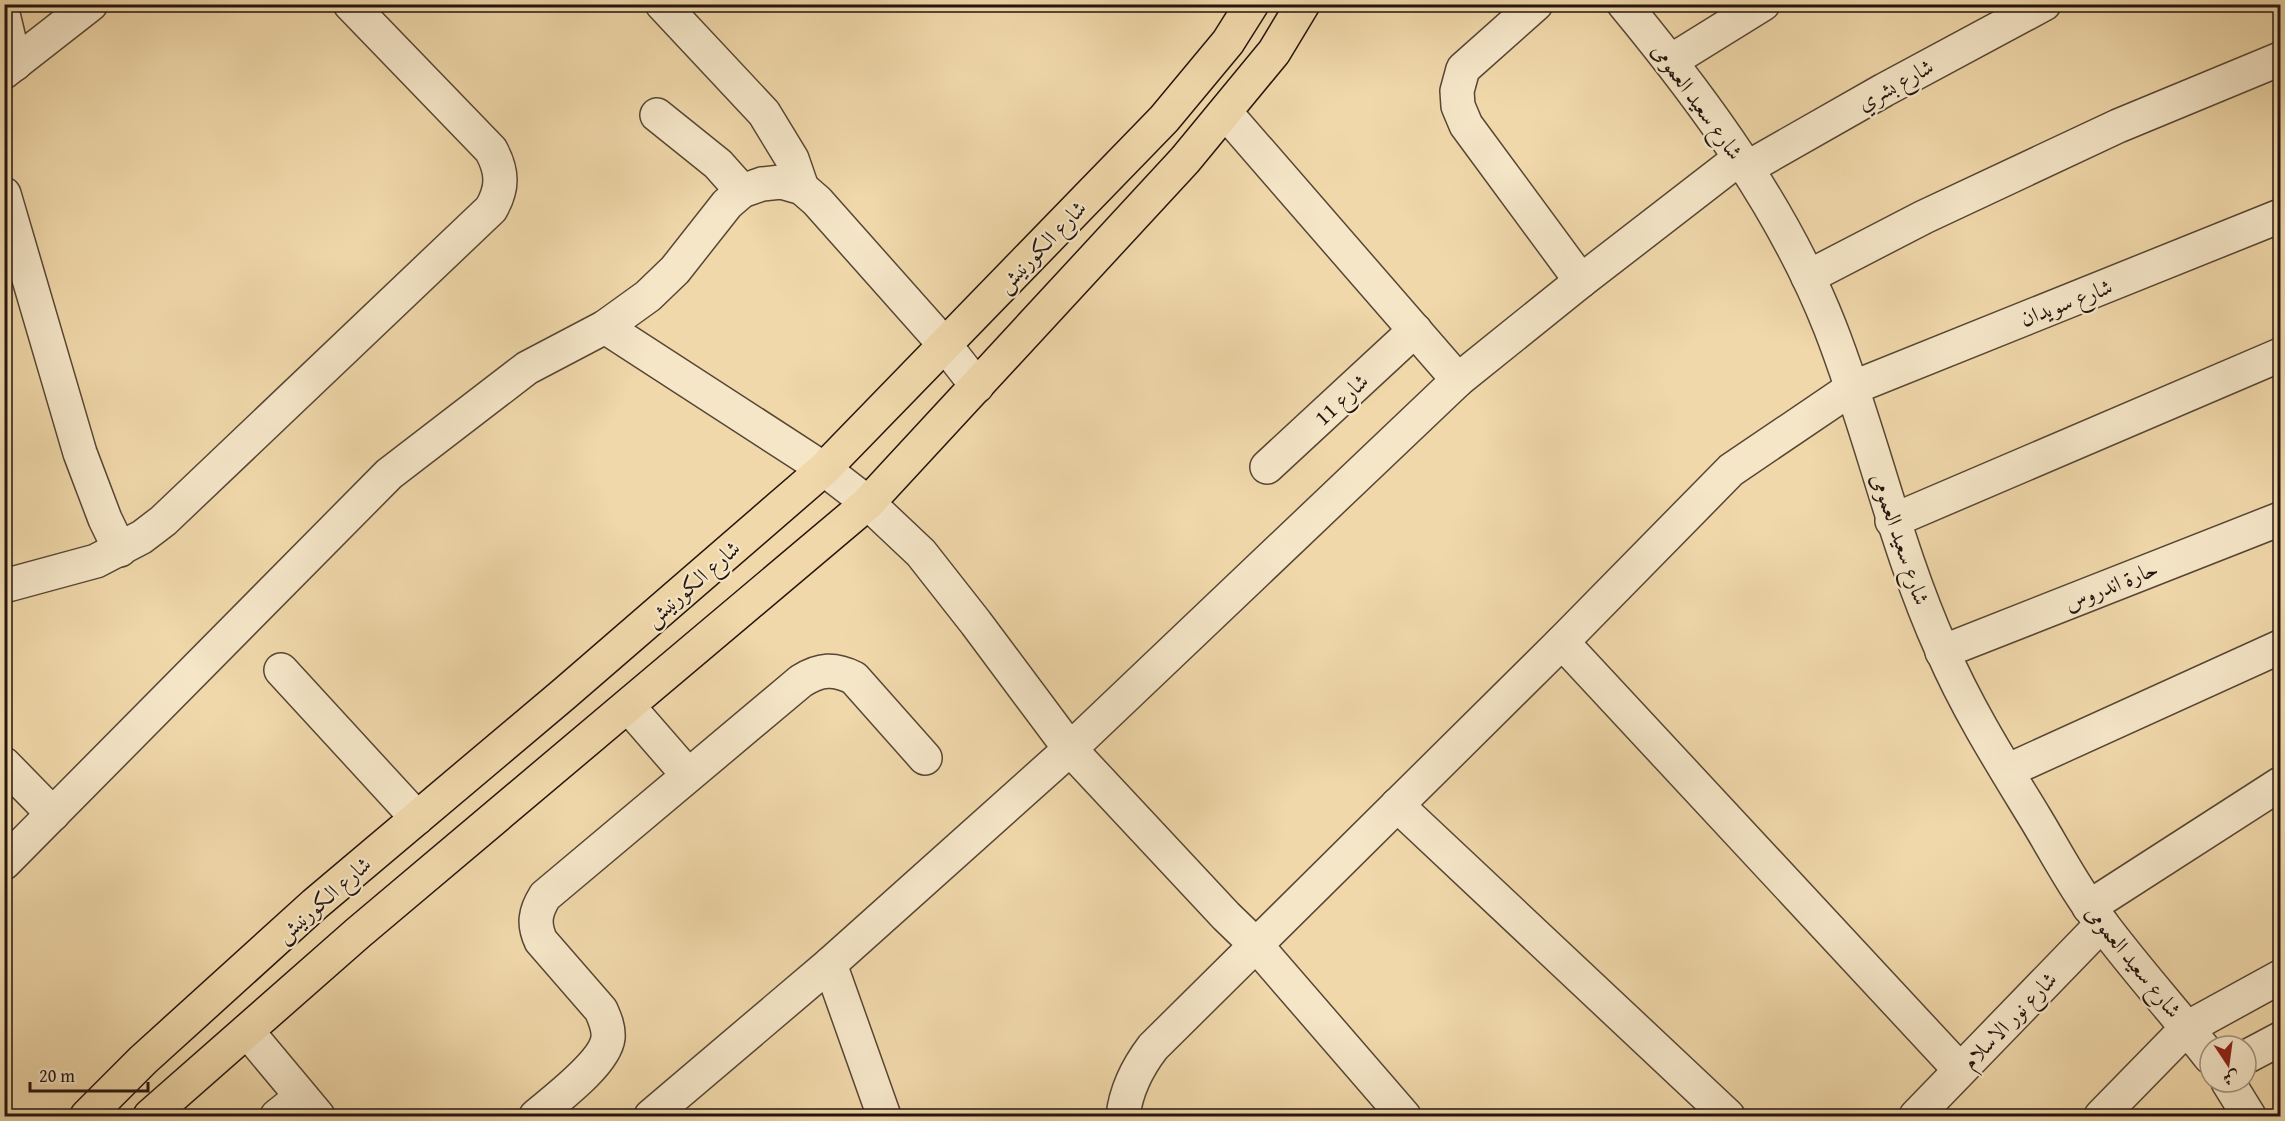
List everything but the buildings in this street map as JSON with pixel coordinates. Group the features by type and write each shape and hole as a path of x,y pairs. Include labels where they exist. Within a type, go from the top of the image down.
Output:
{"main road":[{"name":"شارع الكورنيش","path":"87,1116 143,1060 298,919 824,469 1164,119 1228,42 1252,4"},
{"name":"شارع الكورنيش","path":"150,1116 358,933 868,503 1225,112 1274,52 1303,4"}],"street":[{"path":"10,68 91,4"},
{"path":"4,586 96,561 142,537 169,515 491,209 498,195 501,180 499,165 491,150 350,4"},
{"path":"662,4 764,113 792,159 802,188"},
{"path":"1536,4 1462,69 1457,91 1458,106 1466,125 1581,281"},
{"name":"شارع سعيد العمومى","path":"1624,4 1671,61 1743,163 1779,221 1808,277 1829,325 1852,388 1913,584 1942,652 1971,709 2096,915 2198,1042"},
{"path":"1671,61 1763,4"},
{"name":"شارع بشري","path":"651,1116 830,964 1070,749 1458,380 1581,281 1743,163 2044,4"},
{"path":"4,18 10,68"},
{"path":"1808,277 1924,217 2107,131 2280,59"},
{"path":"1225,112 1458,380"},
{"path":"657,115 718,164 742,191"},
{"path":"4,863 389,474 527,368 605,327 648,296 675,270 727,204 742,191 762,184 781,182 802,188 817,201 945,345 977,386"},
{"path":"4,194 80,453 105,519 120,550"},
{"name":"شارع سويدان","path":"1123,1116 1130,1085 1140,1065 1153,1047 1562,642 1731,470 1852,388 2280,216"},
{"path":"605,327 824,469 868,503 921,553 976,622 1070,749 1256,945 1404,1116"},
{"name":"شارع 11","path":"1266,467 1415,330"},
{"path":"1893,521 2280,355"},
{"name":"حارة اندروس","path":"1942,652 2280,519"},
{"path":"1562,642 1960,1070"},
{"path":"2007,771 2280,647"},
{"path":"281,670 417,818"},
{"path":"536,1116 596,1062 604,1051 608,1037 607,1023 601,1010 541,941 536,930 535,918 538,907 545,896 813,673 827,670 841,671 854,678 925,758"},
{"path":"628,706 688,775"},
{"path":"6,768 53,814"},
{"name":"شارع نور الاسلام","path":"1916,1116 1960,1070 2096,915 2280,784"},
{"path":"1397,805 1728,1116"},
{"path":"830,964 884,1116"},
{"path":"2102,1116 2187,1028 2280,977"},
{"path":"246,1031 299,1110"},
{"path":"2258,1051 2280,1039"},
{"path":"2234,1094 2245,1114"}]}
